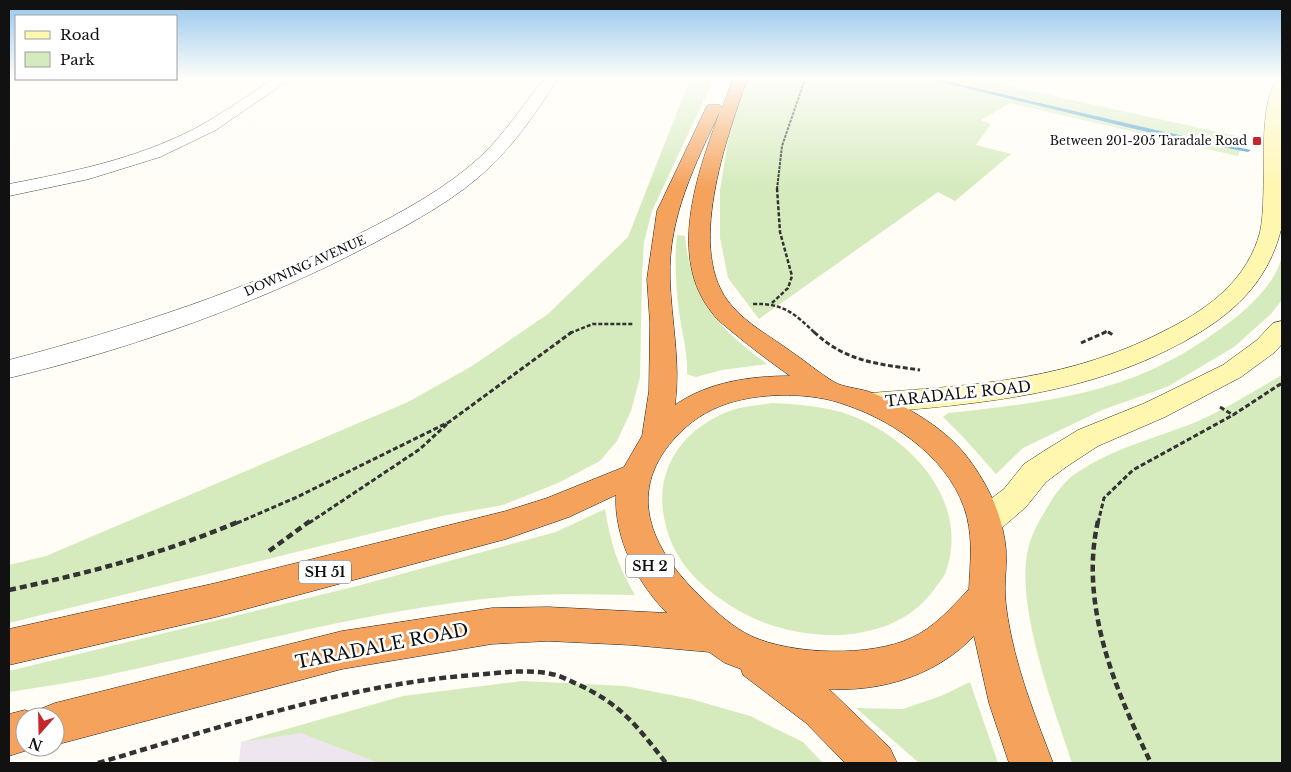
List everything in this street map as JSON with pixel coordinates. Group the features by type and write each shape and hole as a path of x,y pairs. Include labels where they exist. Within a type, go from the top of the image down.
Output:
{"highway":[{"name":"SH 2","path":"711,115 667,211 658,279 662,323 663,391 656,435 648,445 635,475 632,497 633,524 648,564 662,584 730,643 820,708 875,763"},
{"path":"727,115 713,156 698,230 702,275 722,310 769,348 824,388"},
{"path":"656,435 686,410 716,395 750,386 786,384 824,388 870,403 901,418 929,438 954,463 973,491 985,522 989,558 987,594 999,665 1031,763"},
{"name":"SH 51","path":"9,647 216,600 506,525 557,508 598,489 635,475"},
{"path":"730,643 780,663 832,671 883,667 926,651 960,626 987,594"},
{"name":"TARADALE ROAD","path":"65,721 342,650 492,626 548,624 631,628 730,643"}],"main road":[{"name":"TARADALE ROAD","path":"870,403 990,393 1068,379 1140,356 1165,343 1217,310 1248,279 1265,249 1272,217 1275,115"},
{"path":"985,522 1015,498 1035,473 1055,459 1088,438 1155,410 1232,371 1266,346 1282,329"}],"street":[{"path":"9,190 85,174 168,146 208,127 227,115"},
{"name":"DOWNING AVENUE","path":"9,370 98,345 186,316 264,287 348,249 405,218 445,193 485,162 522,115"}],"path":[{"path":"772,303 784,293 792,278 792,268 784,248 778,215 776,183 778,159 792,115"},
{"path":"1150,763 1128,715 1106,654 1092,584 1094,540 1104,498 1133,470 1233,415 1282,383"},
{"path":"9,590 86,574 201,538 295,498 449,422 420,449 332,506 263,555"},
{"path":"98,763 199,733 356,691 434,678 523,671 557,675 598,694 632,720 666,763"}],"shaded area":[{"path":"301,732 378,763 239,763 241,742"}],"green space":[{"path":"676,115 697,115 652,211 644,242 640,377 631,411 617,441 600,461 558,483 503,505 442,516 9,623 9,565 46,556 408,402 472,366 548,314 628,237"},
{"path":"733,115 989,115 981,120 991,124 976,145 1011,154 955,201 938,192 759,319 728,278 720,238 720,190"},
{"path":"1062,115 1141,115 1246,138 1238,156"},
{"path":"677,235 685,236 693,277 700,294 710,310 734,337 767,364 722,370 696,377 687,374 686,351 676,284"},
{"path":"1282,256 1282,300 1271,314 1234,347 1167,387 1102,410 1023,448 996,474 943,417 948,413 1026,404 1077,394 1127,380 1162,365 1205,340 1250,305 1270,282"},
{"path":"1282,375 1282,763 1072,763 1047,688 1032,631 1027,603 1025,577 1027,554 1030,541 1038,523 1065,483 1092,464 1106,456 1207,417"},
{"path":"772,403 824,408 841,412 866,422 889,435 910,453 928,473 942,496 950,521 951,547 944,576 915,610 892,623 867,631 840,635 812,634 785,629 759,621 722,600 698,580 679,557 666,528 663,511 662,493 665,476 672,460 692,433 706,423 722,414 739,408"},
{"path":"605,509 616,554 635,595 521,596 434,606 338,623 98,677 9,692 9,671 361,585 556,532"},
{"path":"522,681 625,686 691,699 750,716 803,742 823,763 378,763 301,733 241,742 403,696"},
{"path":"970,682 998,763 919,763 856,708 903,709 941,696"}],"waterway":[{"path":"1084,115 1156,132 1248,150"}],"place":[{"name":"Between 201-205 Taradale Road","path":"1257,141"}]}
